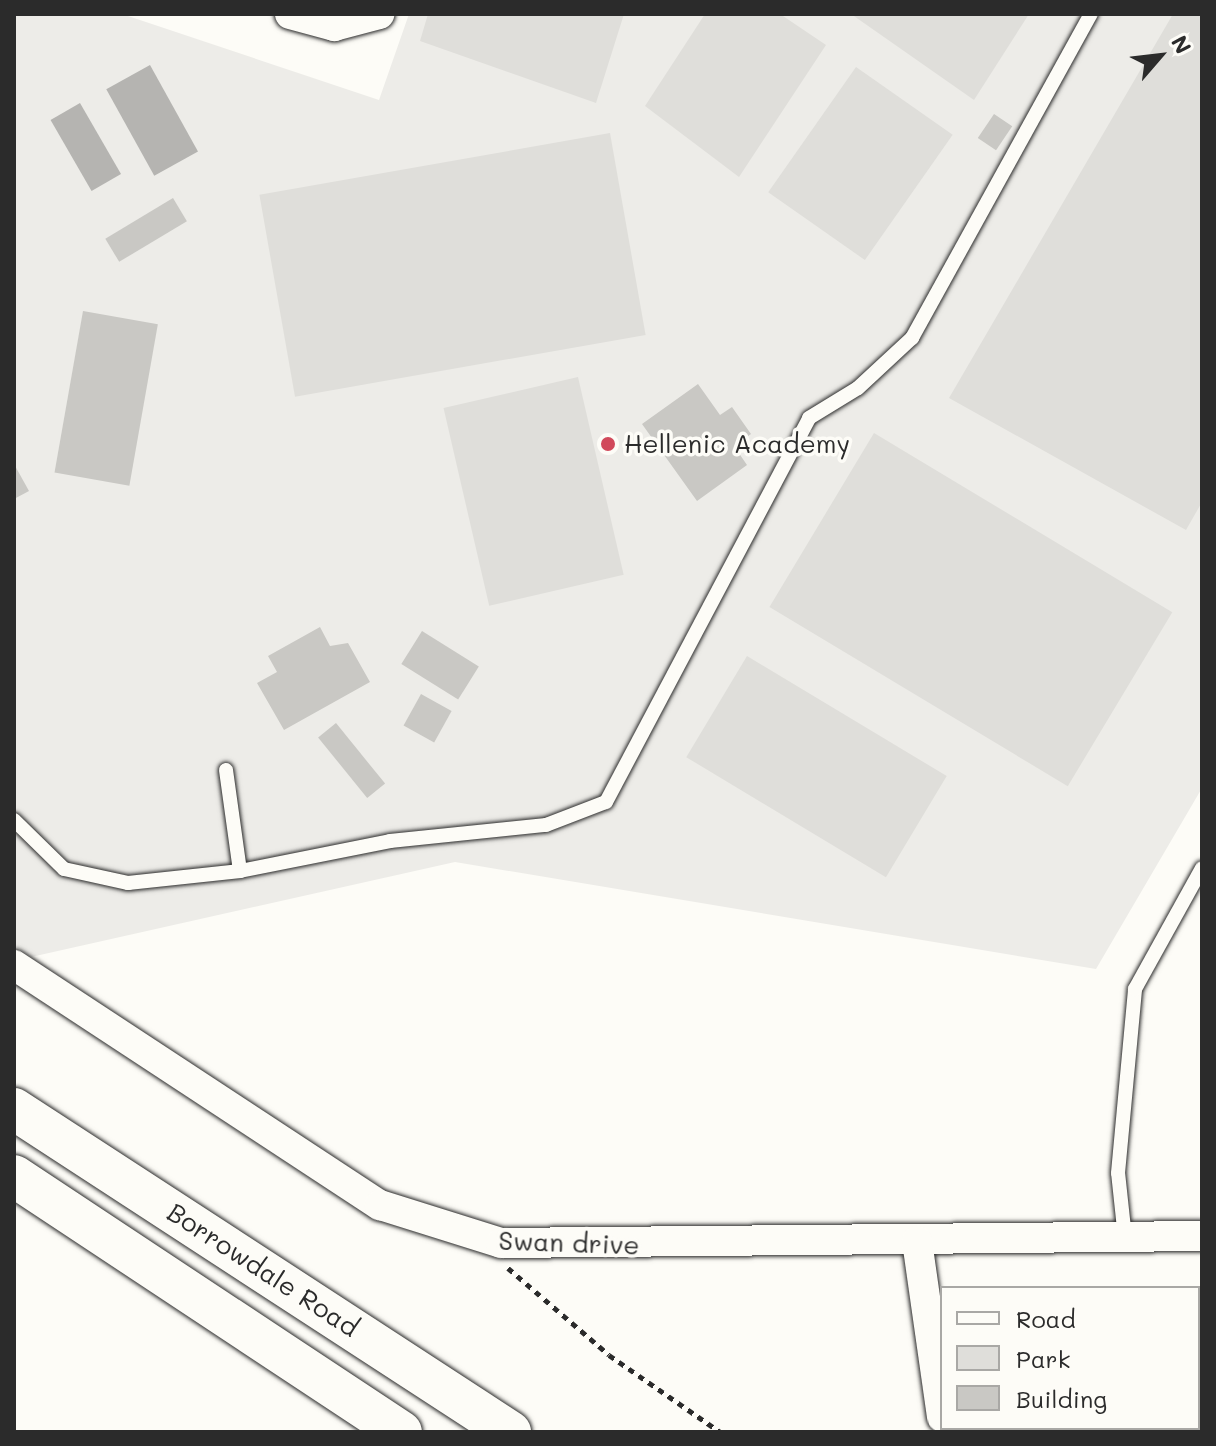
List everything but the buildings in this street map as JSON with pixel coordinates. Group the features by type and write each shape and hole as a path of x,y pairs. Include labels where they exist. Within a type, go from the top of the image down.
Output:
{"main road":[{"name":"Borrowdale Road","path":"14,1109 510,1432"},
{"path":"14,1176 401,1432"}],"street":[{"path":"290,14 334,26 379,14"},
{"name":"Swan drive","path":"14,965 380,1205 501,1243 1202,1236"},
{"path":"917,1241 940,1403"}],"lane":[{"path":"14,820 64,869 128,883 240,871 390,841 546,825 606,802 809,418 858,388 912,338 1091,14"},
{"path":"226,770 240,871"},
{"path":"1125,1238 1118,1173 1135,989 1202,868"}],"path":[{"path":"501,1243 509,1272 646,1383 720,1432"}],"shaded area":[{"name":"Hellenic Academy","path":"14,14 122,14 379,100 409,14 1202,14 1202,788 1096,969 455,862 31,957 14,945"},
{"path":"150,65 198,152 154,176 106,89"},
{"path":"80,103 121,174 92,191 51,120"}],"green space":[{"path":"428,14 624,14 596,103 420,41"},
{"path":"705,14 780,14 826,45 739,177 645,106"},
{"path":"851,14 1029,14 974,100"},
{"path":"1173,14 1202,14 1202,502 1186,530 949,398"},
{"path":"856,67 953,135 865,260 768,192"},
{"path":"610,133 646,335 295,397 259,195"},
{"path":"578,377 624,575 489,606 444,408"},
{"path":"874,433 1172,612 1068,786 769,607"},
{"path":"747,656 947,776 886,877 686,757"}],"place":[{"name":"Hellenic Academy","path":"608,444"}]}
